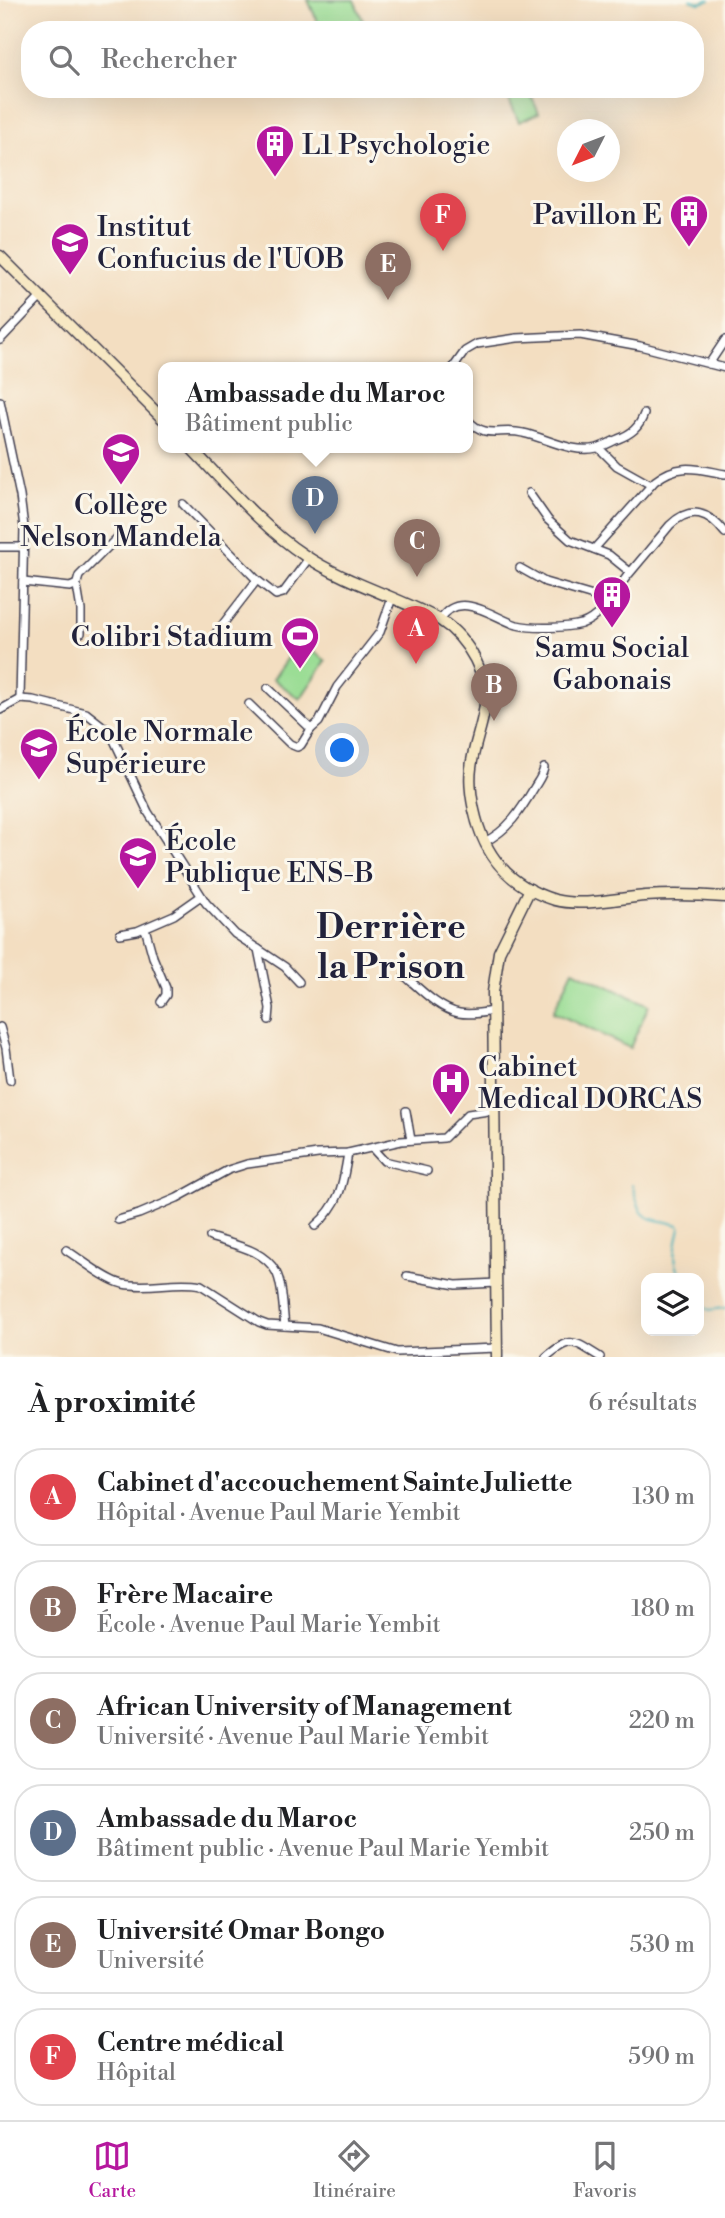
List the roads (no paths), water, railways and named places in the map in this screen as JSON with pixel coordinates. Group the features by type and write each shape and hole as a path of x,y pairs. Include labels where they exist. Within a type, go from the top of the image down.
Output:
{"main road":[{"path":"0,256 158,414"},
{"path":"196,453 277,534 309,558 440,620 465,643 479,668 484,685 485,709 470,774 473,806 484,842 495,861 506,872 530,888 556,900 574,902 661,895 725,897"},
{"path":"497,1352 493,992 499,951 530,888"}],"street":[{"path":"0,340 41,297"},
{"path":"458,362 466,351 477,344 492,340 580,335 640,346 725,368"},
{"path":"709,364 725,340"},
{"path":"0,401 23,514 20,699"},
{"path":"473,424 487,433 520,432 585,449 599,448 631,433 644,414"},
{"path":"599,448 617,466 651,485"},
{"path":"594,549 662,475 677,468 725,474"},
{"path":"529,493 542,514 564,535 614,559 630,572"},
{"path":"183,504 257,580 276,595 283,593 309,558"},
{"path":"440,620 451,610 472,606 520,625 572,626 593,618 670,525 682,515 705,515 713,519 725,533"},
{"path":"81,633 81,610 76,585 79,576 116,539"},
{"path":"0,547 24,547"},
{"path":"520,568 545,582 593,596 604,605"},
{"path":"209,642 257,580"},
{"path":"23,582 70,587 76,585"},
{"path":"249,704 294,747 302,745 311,729 319,722 337,687 380,632 392,598"},
{"path":"268,688 311,729"},
{"path":"0,710 20,699 33,700 86,713 104,727 113,738 148,812 204,899 235,934 285,967 299,982"},
{"path":"484,842 497,835 518,814 540,780 544,768"},
{"path":"120,934 145,928 204,899"},
{"path":"145,928 166,988 166,995 161,1002"},
{"path":"258,949 270,1008 268,1020"},
{"path":"404,976 437,1002 457,1013 492,1011"},
{"path":"0,1027 10,1080"},
{"path":"118,1220 177,1198 228,1170 247,1164 318,1154 348,1153 411,1140 444,1138 468,1114 495,1110"},
{"path":"406,1111 411,1140"},
{"path":"373,1149 384,1161 428,1171"},
{"path":"315,1226 335,1203 342,1187 348,1153"},
{"path":"211,1237 248,1249 269,1263 278,1274 285,1326"},
{"path":"66,1250 121,1283 201,1285 258,1322 318,1328 397,1352 416,1353 446,1349 497,1352"},
{"path":"407,1276 456,1285 497,1283"},
{"path":"546,1357 566,1342 575,1342 600,1357"},
{"path":"554,1351 560,1357"}],"waterway":[{"path":"691,0 700,3 710,0"},
{"path":"632,1184 639,1206 646,1216 679,1225 676,1262 680,1273"},
{"path":"704,1306 709,1310 725,1308"}],"place":[{"name":"L1 Psychologie","path":"275,178"},
{"name":"Pavillon E","path":"689,248"},
{"name":"Centre médical","path":"443,251"},
{"name":"Institut Confucius de l'UOB","path":"70,276"},
{"name":"Université Omar Bongo","path":"388,300"},
{"name":"Collège Nelson Mandela","path":"121,486"},
{"name":"Ambassade du Maroc","path":"315,534"},
{"name":"African University of Management","path":"417,577"},
{"name":"Samu Social Gabonais","path":"612,629"},
{"name":"Cabinet d'accouchement Sainte Juliette","path":"416,664"},
{"name":"Colibri Stadium","path":"300,670"},
{"name":"Frère Macaire","path":"494,721"},
{"name":"École Normale Supérieure","path":"39,781"},
{"name":"École Publique ENS-B","path":"138,890"},
{"name":"Cabinet Medical DORCAS","path":"451,1116"}],"district":[{"name":"Derrière la Prison","path":"391,946"}]}
